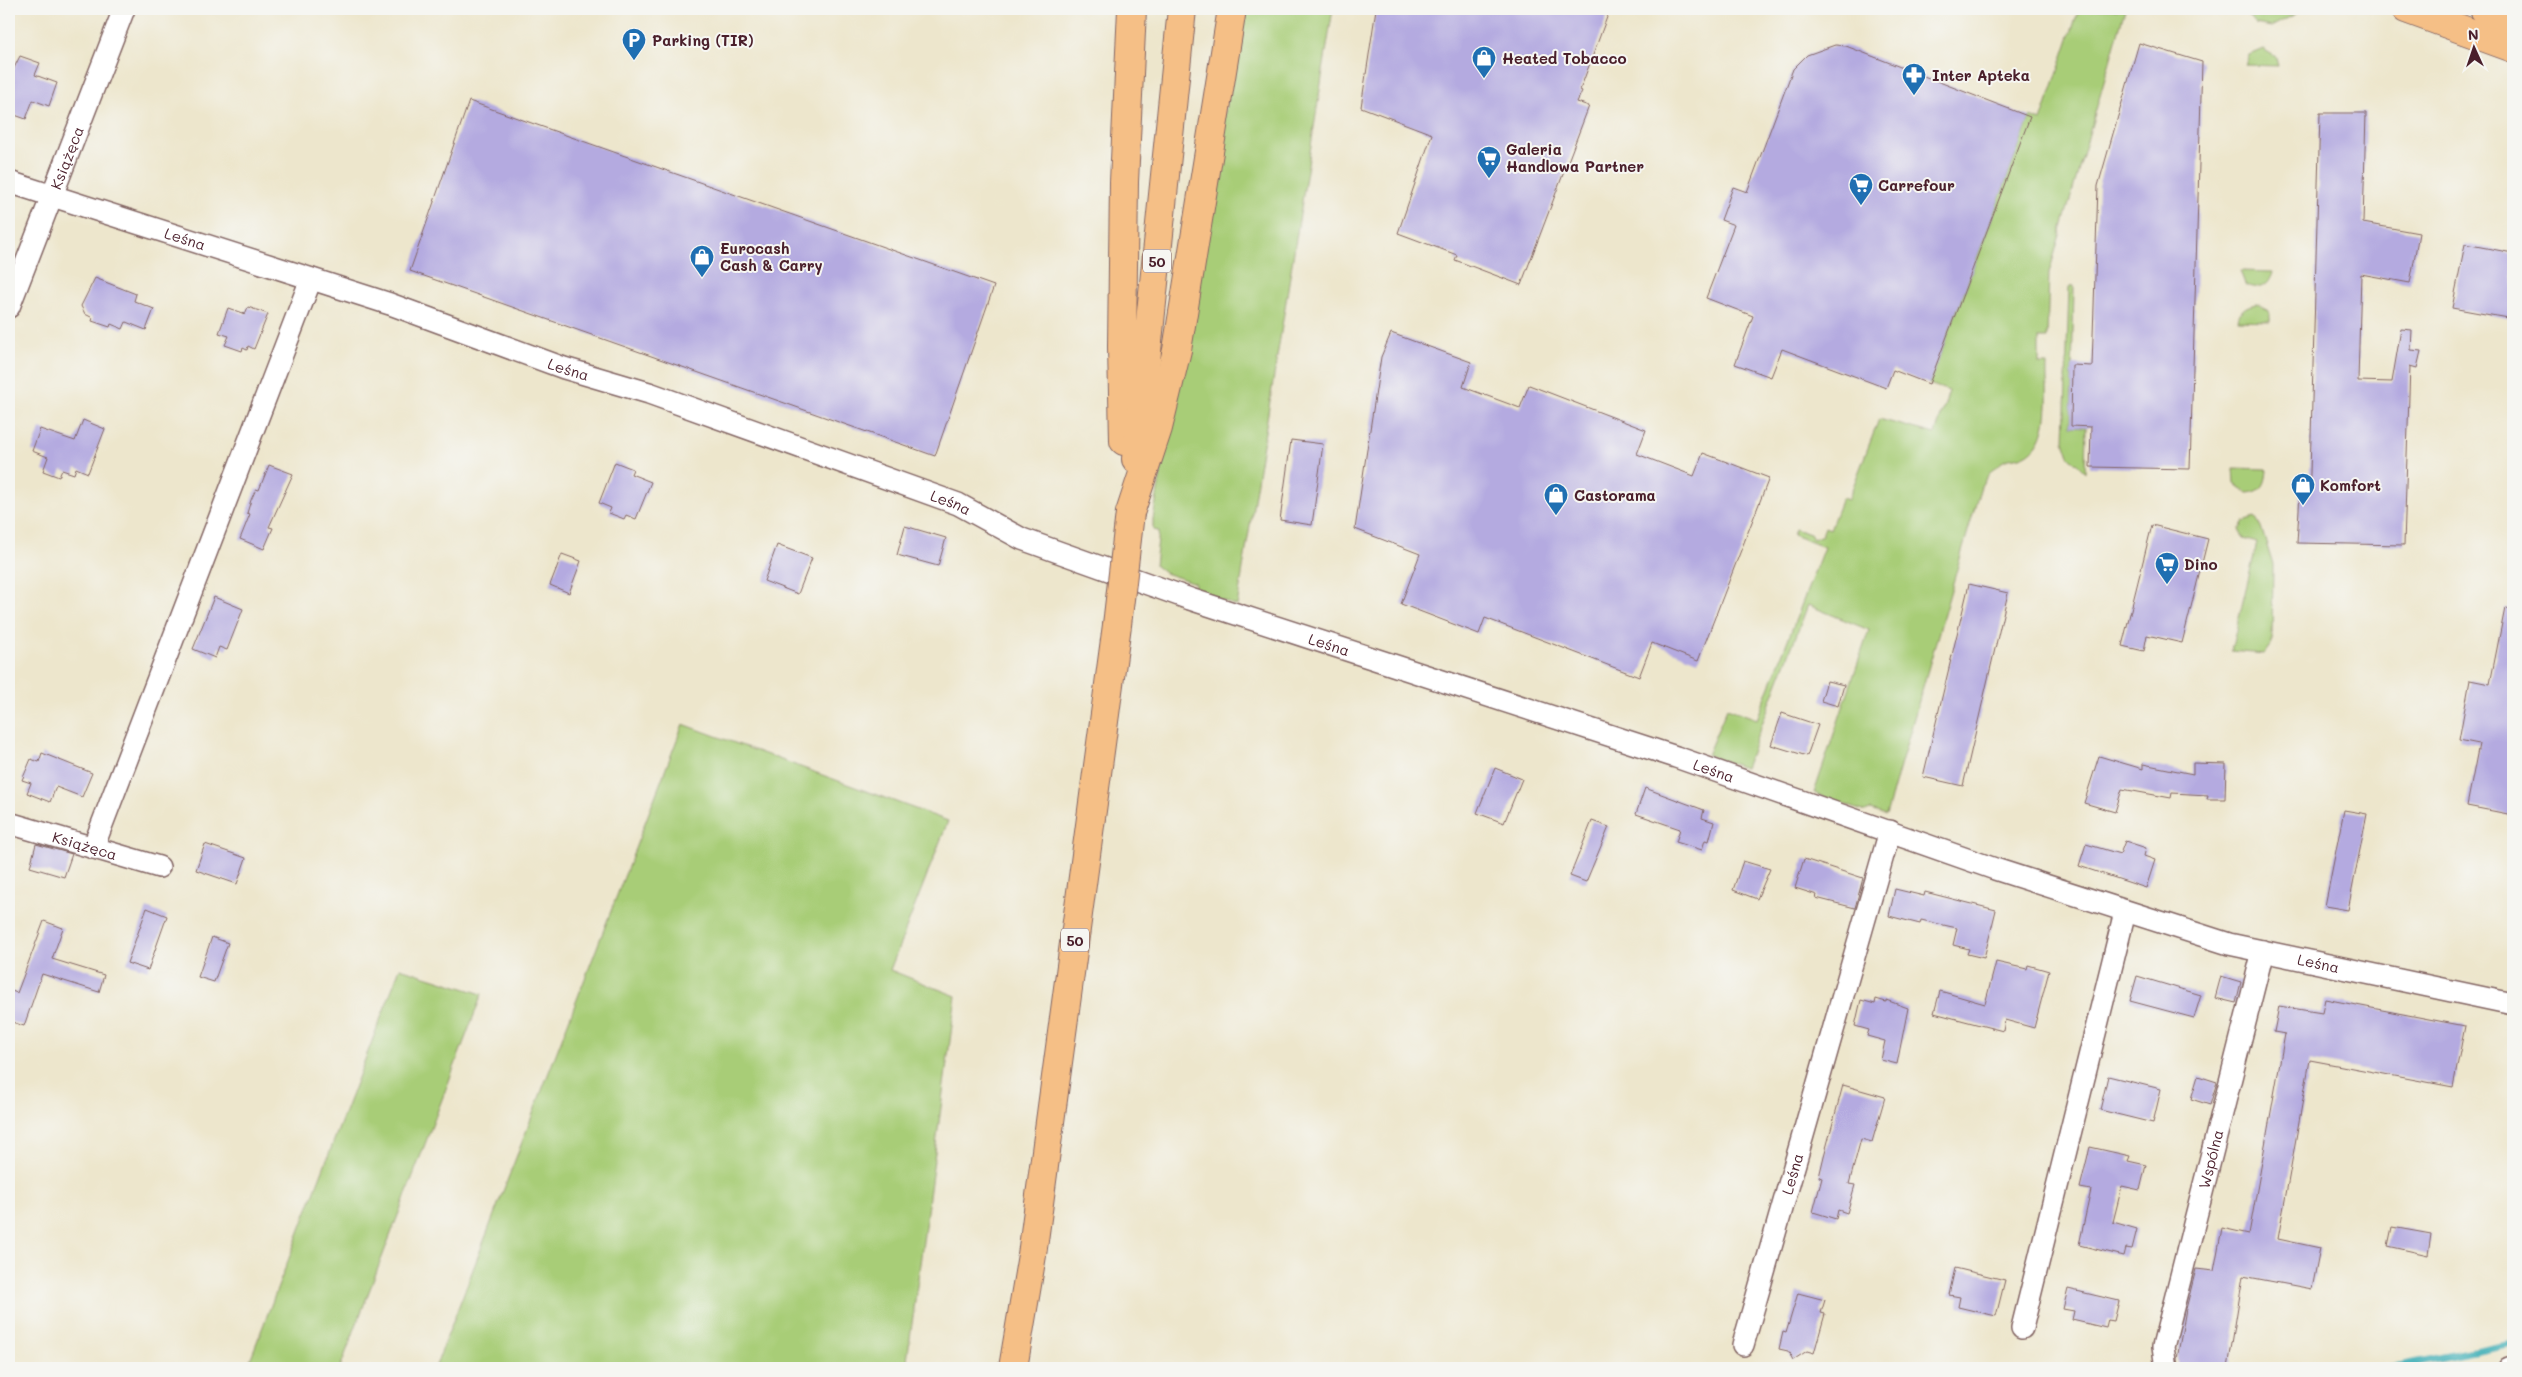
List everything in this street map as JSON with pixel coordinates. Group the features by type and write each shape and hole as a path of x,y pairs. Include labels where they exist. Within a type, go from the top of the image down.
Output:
{"main road":[{"path":"1130,512 1123,426 1122,347 1124,182 1132,9"},
{"name":"50","path":"1013,1368 1032,1255 1117,625 1182,9"},
{"path":"1130,512 1158,428 1177,350 1232,9"},
{"path":"2406,9 2513,48"},
{"path":"2484,9 2513,20"}],"street":[{"name":"Książęca","path":"9,307 124,9"},
{"name":"Leśna","path":"9,182 390,304 564,368 649,393 958,504 1022,539 1199,602 1658,752 2125,912 2262,952 2513,1004"},
{"path":"94,848 312,279"},
{"name":"Książęca","path":"9,823 159,867"},
{"name":"Leśna","path":"1743,1345 1890,831"},
{"path":"2022,1328 2125,912"},
{"name":"Wspólna","path":"2166,1368 2163,1348 2262,952"}],"green space":[{"path":"1243,9 1333,9 1237,606 1194,590 1195,583 1165,573 1155,565 1159,531 1153,530 1153,519"},
{"path":"2079,9 2125,9 2049,273 2047,338 2039,338 2039,364 2047,364 2047,402 2044,429 2040,440 2033,449 2023,456 2008,459 1999,464 1981,486 1886,815 1870,810 1865,812 1814,793 1869,630 1808,605 1745,768 1707,755 1727,708 1757,719 1824,547 1793,535 1795,529 1810,534 1813,539 1822,535 1825,527 1830,529 1842,498 1848,500 1879,419 1935,434 1949,391 1929,384 2030,117 2041,121"},
{"path":"2244,9 2305,9 2271,27 2256,24"},
{"path":"2263,49 2276,57 2278,66 2245,65 2249,55"},
{"path":"2240,271 2273,272 2266,284 2254,287 2245,284"},
{"path":"2074,286 2071,426 2086,427 2085,472 2069,456 2064,441 2069,288"},
{"path":"2257,304 2267,310 2270,315 2270,321 2238,320 2240,313 2244,309"},
{"path":"2234,468 2267,469 2263,486 2257,491 2247,493 2235,483"},
{"path":"2255,518 2261,527 2273,565 2272,643 2264,654 2231,651 2257,543 2244,539 2239,530 2244,522"},
{"path":"683,724 948,821 890,970 956,996 906,1368 435,1368"},
{"path":"400,968 482,994 340,1368 247,1368"}],"building":[{"name":"Galeria Handlowa Partner","path":"1376,9 1610,9 1577,102 1589,106 1521,285 1455,260 1457,255 1398,233 1432,134 1361,107"},
{"path":"2139,43 2202,62 2190,469 2090,467 2091,427 2071,426 2072,365 2092,366 2098,186"},
{"name":"Carrefour","path":"1835,45 1846,46 2030,117 1929,384 1893,370 1886,388 1782,349 1771,377 1735,364 1753,316 1706,298 1734,225 1721,220 1733,187 1747,192 1793,69 1807,55"},
{"path":"20,56 40,63 35,75 57,83 49,106 33,100 26,119 9,113 9,78"},
{"name":"Eurocash Cash & Carry","path":"469,101 994,286 935,456 410,271"},
{"path":"2320,113 2366,113 2363,223 2419,233 2410,283 2361,274 2358,381 2392,382 2401,329 2412,330 2411,350 2421,351 2417,368 2410,366 2404,545 2297,543 2300,493 2309,493"},
{"path":"2465,244 2513,253 2513,319 2452,308"},
{"path":"95,278 136,294 134,301 154,309 146,330 126,322 123,329 111,324 110,327 92,321 93,318 85,314 81,306"},
{"path":"248,307 268,314 254,349 248,346 247,350 243,348 242,351 225,345 229,336 219,333 228,308 245,314"},
{"name":"Castorama","path":"1391,333 1471,362 1463,387 1520,408 1529,385 1646,430 1637,454 1694,476 1703,453 1769,478 1698,661 1652,643 1639,677 1485,618 1479,634 1401,604 1420,554 1355,529 1381,357"},
{"path":"83,420 105,429 88,473 76,468 74,474 62,470 59,477 43,471 48,457 32,451 40,429 75,441"},
{"path":"1291,440 1323,444 1312,525 1280,520"},
{"path":"615,462 633,469 631,474 651,482 636,519 626,515 624,519 609,513 611,508 599,503"},
{"path":"269,465 293,474 269,527 273,528 264,549 240,539 250,514 247,513 251,500 256,489 259,490"},
{"name":"Dino","path":"2152,525 2208,539 2182,643 2147,635 2144,651 2122,646"},
{"path":"905,526 946,538 938,566 897,555"},
{"path":"777,545 812,558 798,594 764,581"},
{"path":"562,554 581,561 569,593 550,585"},
{"path":"1969,584 2008,593 1963,786 1923,777"},
{"path":"214,597 243,609 227,650 219,647 215,658 193,649"},
{"path":"2505,608 2513,609 2513,815 2467,806 2479,744 2459,740 2470,680 2490,684"},
{"path":"1827,681 1844,685 1838,706 1821,701"},
{"path":"1782,713 1818,725 1807,756 1771,745"},
{"path":"42,753 92,773 82,797 56,787 50,802 27,793 31,783 22,780 31,759 39,762"},
{"path":"2099,756 2143,769 2143,764 2193,774 2193,763 2226,764 2225,799 2207,799 2208,795 2172,793 2171,798 2122,789 2115,812 2084,803"},
{"path":"1495,768 1522,779 1504,823 1477,813"},
{"path":"1645,788 1704,810 1702,818 1714,822 1709,841 1705,840 1702,850 1676,842 1680,829 1636,814"},
{"path":"2344,810 2367,814 2348,910 2325,906"},
{"path":"1592,821 1609,827 1586,882 1570,876"},
{"path":"2125,841 2146,848 2144,856 2155,860 2146,888 2079,866 2086,844 2120,854"},
{"path":"36,844 72,854 64,877 30,867"},
{"path":"205,844 246,858 237,884 196,870"},
{"path":"1804,859 1863,878 1855,908 1816,898 1817,895 1795,888"},
{"path":"1743,861 1770,869 1757,899 1733,890"},
{"path":"1895,889 1924,896 1925,892 1996,910 1984,958 1967,954 1969,949 1953,945 1957,928 1921,920 1920,924 1889,916"},
{"path":"147,908 167,916 148,970 127,963"},
{"path":"44,921 63,928 52,959 104,975 99,992 42,974 24,1026 9,1021 9,990 17,993"},
{"path":"212,937 228,943 214,982 198,977"},
{"path":"1996,962 2027,969 2028,965 2049,971 2034,1028 2005,1020 2003,1031 1934,1013 1940,991 1985,1004"},
{"path":"2137,976 2201,995 2194,1018 2130,1001"},
{"path":"2221,976 2241,982 2236,1003 2215,998"},
{"path":"1876,999 1886,1002 1886,1000 1908,1008 1897,1064 1881,1060 1885,1041 1867,1036 1869,1030 1855,1026 1861,1000 1875,1004"},
{"path":"2325,999 2465,1026 2453,1087 2310,1060 2278,1239 2320,1248 2312,1289 2243,1276 2228,1368 2178,1368 2177,1359 2186,1309 2196,1269 2214,1271 2222,1228 2249,1234 2285,1034 2274,1032 2279,1006 2322,1013"},
{"path":"2108,1076 2161,1089 2153,1123 2100,1110"},
{"path":"2198,1076 2217,1082 2210,1105 2191,1099"},
{"path":"1843,1085 1885,1097 1872,1142 1861,1139 1849,1184 1855,1185 1847,1213 1838,1210 1836,1219 1813,1212 1822,1178 1819,1177"},
{"path":"2090,1147 2130,1156 2128,1161 2146,1165 2140,1190 2122,1186 2113,1222 2137,1229 2132,1249 2126,1248 2124,1256 2079,1245 2091,1190 2080,1188"},
{"path":"2392,1227 2431,1234 2428,1255 2388,1246"},
{"path":"1955,1268 2005,1280 1996,1316 1958,1307 1960,1297 1949,1295"},
{"path":"2068,1289 2119,1301 2114,1321 2108,1320 2106,1328 2072,1320 2074,1311 2063,1309"},
{"path":"1798,1293 1825,1300 1821,1313 1825,1314 1814,1353 1807,1351 1793,1360 1788,1351 1779,1349 1783,1332 1786,1333"}],"waterway":[{"path":"2389,1368 2513,1343"}],"place":[{"name":"Parking (TIR)","path":"634,61"},
{"name":"Heated Tobacco","path":"1484,79"},
{"name":"Inter Apteka","path":"1914,96"},
{"name":"Galeria Handlowa Partner","path":"1489,179"},
{"name":"Carrefour","path":"1861,206"},
{"name":"Eurocash Cash & Carry","path":"702,278"},
{"name":"Komfort","path":"2303,506"},
{"name":"Castorama","path":"1556,516"},
{"name":"Dino","path":"2167,585"}]}
